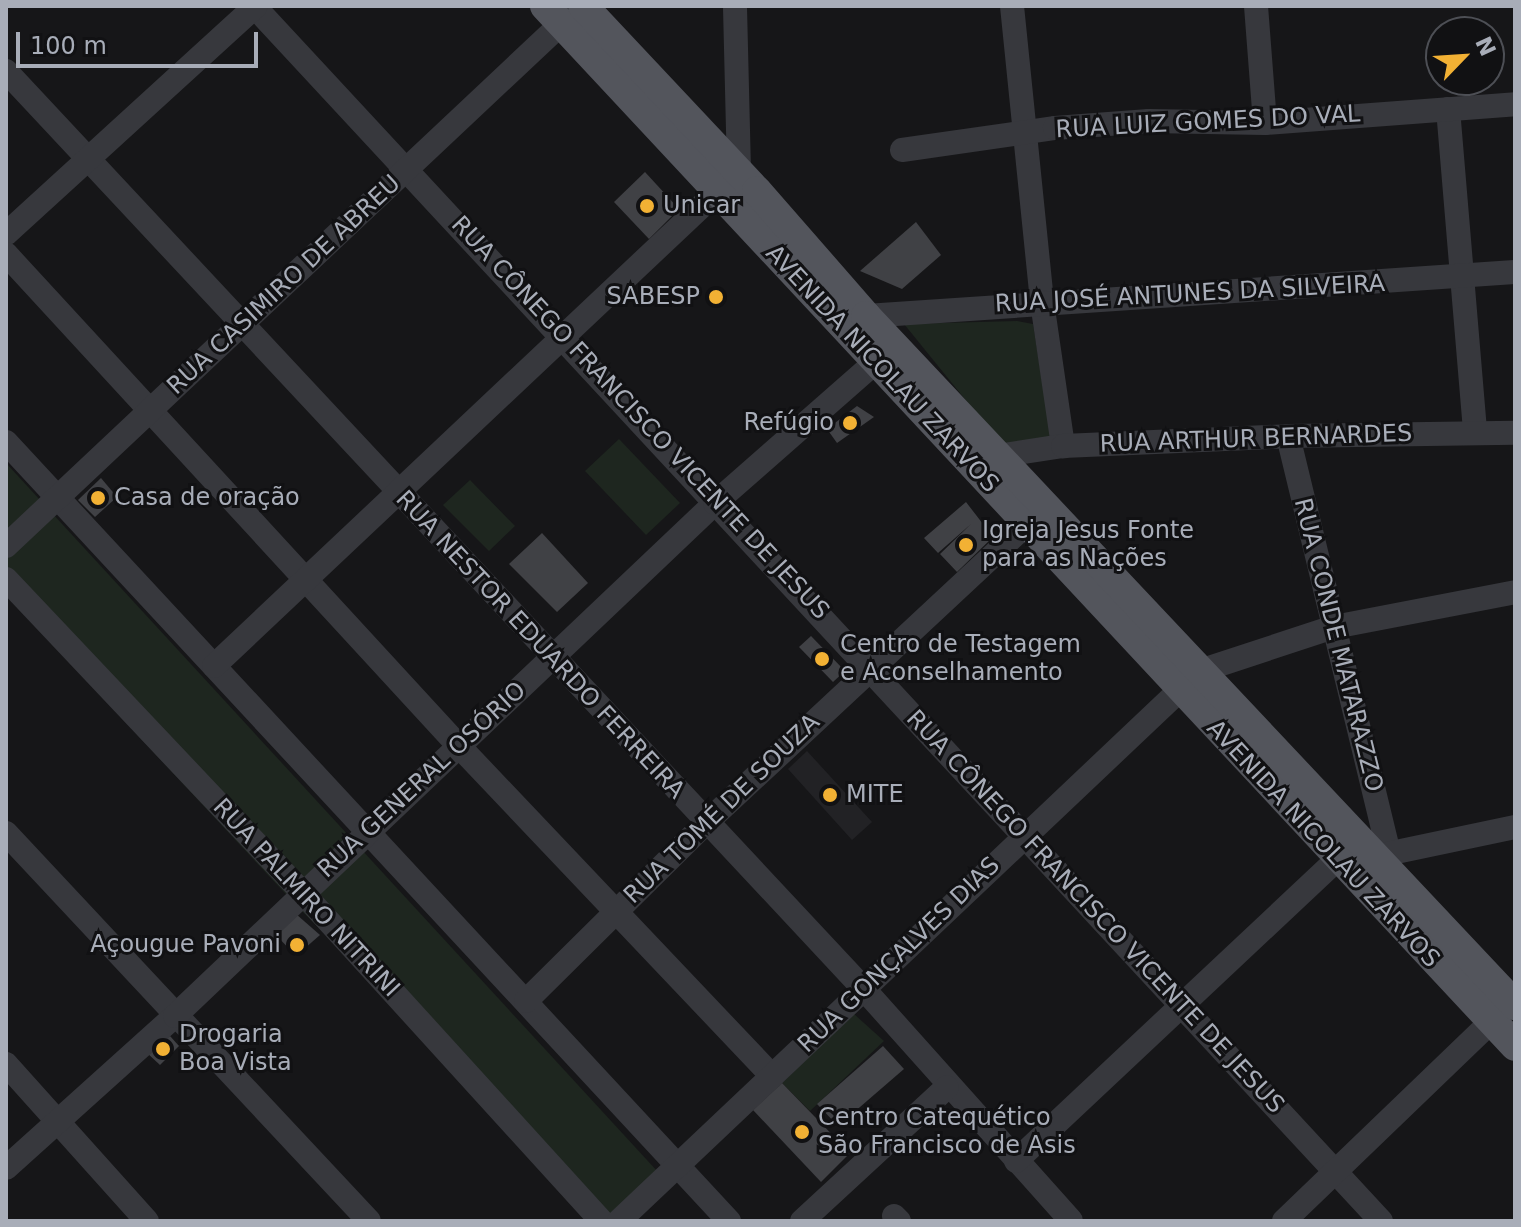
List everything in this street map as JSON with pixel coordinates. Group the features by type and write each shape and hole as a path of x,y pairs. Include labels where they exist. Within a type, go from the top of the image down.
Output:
{"main road":[{"name":"AVENIDA NICOLAU ZARVOS","path":"563,12 697,125 866,316 884,354 1190,680 1336,858 1506,1010"},
{"name":"AVENIDA NICOLAU ZARVOS","path":"563,12 716,192 884,354 997,456 1035,515"},
{"name":"AVENIDA NICOLAU ZARVOS","path":"1190,680 1375,850 1506,1010 1515,1046"}],"street":[{"path":"6,234 255,6"},
{"name":"RUA CÔNEGO FRANCISCO VICENTE DE JESUS","path":"255,6 409,167 715,503 1381,1221"},
{"path":"214,666 307,582 739,171 735,6"},
{"path":"1012,6 1042,302 1063,446"},
{"path":"1256,6 1265,123"},
{"name":"RUA CASIMIRO DE ABREU","path":"6,546 409,167 563,12"},
{"name":"RUA NESTOR EDUARDO FERREIRA","path":"6,71 863,988 947,1087 1071,1221"},
{"name":"RUA LUIZ GOMES DO VAL","path":"902,150 1024,132 1149,121 1265,123 1515,104"},
{"path":"1448,109 1475,433"},
{"path":"697,125 739,118"},
{"path":"6,254 457,744 772,1076"},
{"name":"RUA JOSÉ ANTUNES DA SILVEIRA","path":"866,316 1042,302 1462,278 1515,272"},
{"name":"RUA GENERAL OSÓRIO","path":"6,1168 175,1016 457,744 553,659 715,503 884,354"},
{"name":"RUA ARTHUR BERNARDES","path":"997,456 1063,446 1288,436 1475,433 1514,438"},
{"name":"RUA CONDE MATARAZZO","path":"1288,436 1334,627 1375,850"},
{"path":"6,442 729,1221"},
{"name":"RUA TOMÉ DE SOUZA","path":"526,1001 706,823 1035,515"},
{"name":"RUA PALMIRO NITRINI","path":"6,579 302,892 601,1221"},
{"path":"1190,680 1334,627 1515,592"},
{"name":"RUA GONÇALVES DIAS","path":"619,1221 1190,680"},
{"path":"1016,1161 1180,1002 1336,858 1515,827"},
{"path":"6,833 369,1221"},
{"path":"1284,1221 1506,1010"},
{"path":"6,1064 147,1221"},
{"path":"802,1221 947,1087"}],"shaded area":[{"path":"1017,321 1033,324 1051,437 1007,451 904,324"},
{"path":"619,439 680,503 646,535 585,471"},
{"path":"6,463 658,1172 607,1221 297,906 6,594"},
{"path":"470,480 515,526 489,551 443,505"},
{"name":"MITE","path":"807,751 872,822 852,840 788,769"},
{"path":"854,1014 884,1041 810,1111 782,1083"}],"building":[{"name":"Unicar","path":"645,172 679,209 649,239 614,202"},
{"path":"916,222 941,255 902,289 860,271"},
{"name":"Refúgio","path":"857,406 874,417 837,443 827,429"},
{"name":"Casa de oração","path":"101,478 117,497 95,517 78,500"},
{"path":"966,502 993,537 957,572 940,554 971,524 938,553 924,538"},
{"path":"542,533 588,583 557,612 509,564"},
{"name":"Centro de Testagem e Aconselhamento","path":"811,636 845,671 833,682 799,647"},
{"name":"Açougue Pavoni","path":"296,914 320,935 296,956 275,934"},
{"name":"Drogaria Boa Vista","path":"170,1036 179,1046 160,1065 146,1052"},
{"path":"883,1046 904,1069 838,1126 817,1104"},
{"name":"Centro Catequético São Francisco de Asis","path":"782,1083 850,1153 821,1182 753,1110"}],"place":[{"name":"Unicar","path":"647,206"},
{"name":"SABESP","path":"716,297"},
{"name":"Refúgio","path":"850,423"},
{"name":"Casa de oração","path":"98,498"},
{"name":"Igreja Jesus Fonte para as Nações","path":"966,545"},
{"name":"Centro de Testagem e Aconselhamento","path":"822,659"},
{"name":"MITE","path":"830,795"},
{"name":"Açougue Pavoni","path":"297,945"},
{"name":"Drogaria Boa Vista","path":"163,1049"},
{"name":"Centro Catequético São Francisco de Asis","path":"802,1132"}]}
